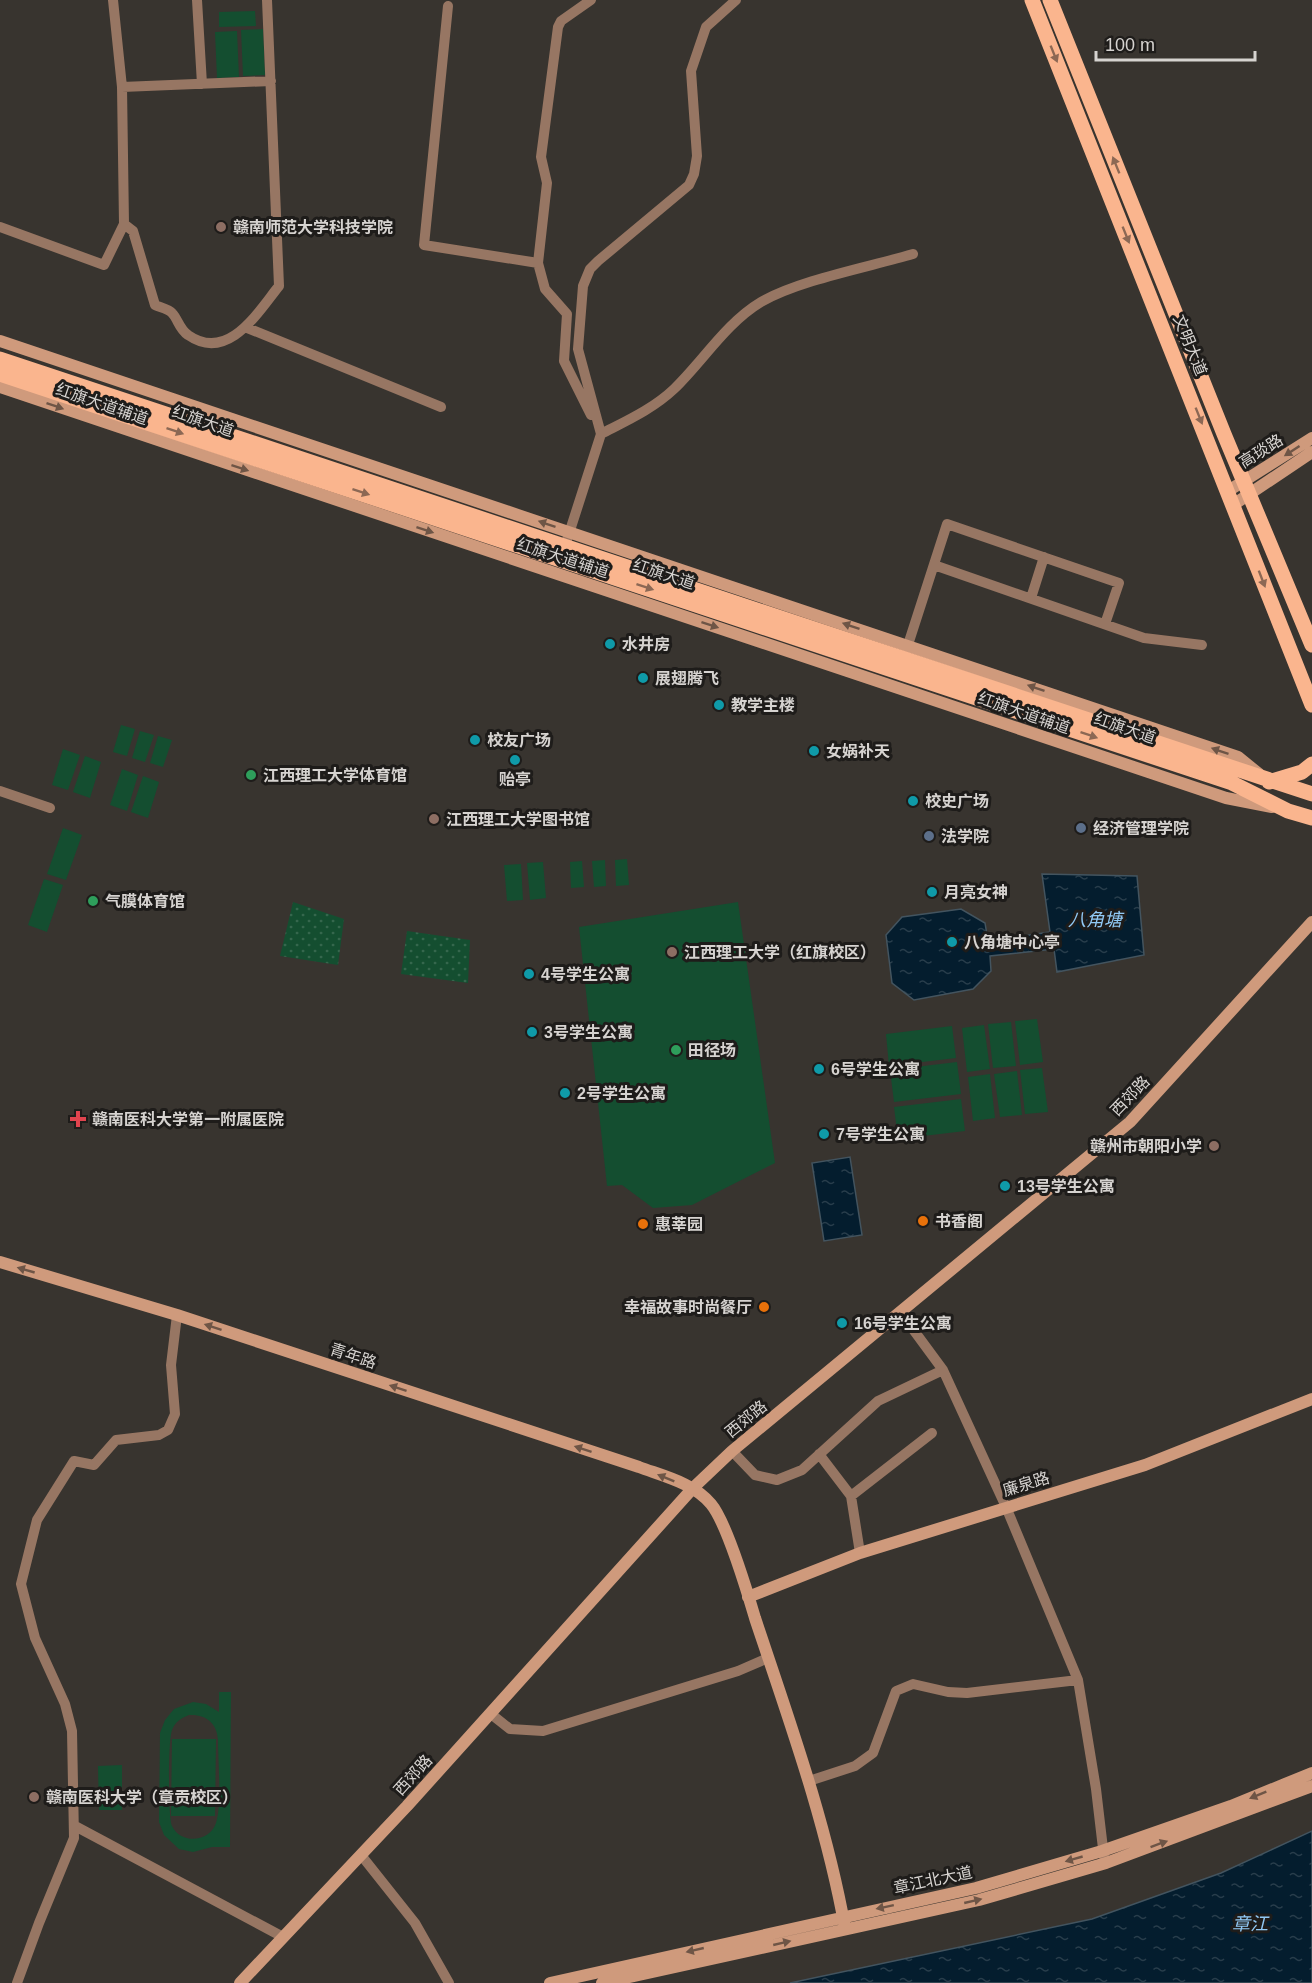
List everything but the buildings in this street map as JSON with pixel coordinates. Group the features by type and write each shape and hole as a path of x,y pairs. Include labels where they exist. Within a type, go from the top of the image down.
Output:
{"main road":[{"name":"文明大道","path":"1032,0 1312,705"},
{"name":"文明大道","path":"1050,0 1312,645"},
{"name":"红旗大道辅道","path":"0,341 567,539"},
{"name":"红旗大道","path":"0,359 567,539 905,653 1269,782 1312,794"},
{"name":"红旗大道","path":"0,374 1220,779 1288,811 1312,818"},
{"name":"红旗大道辅道","path":"0,387 1226,798 1288,811"},
{"name":"高琰路","path":"1247,488 1312,438"},
{"name":"高琰路","path":"1230,498 1312,452"},
{"path":"1269,782 1302,772 1312,764"},
{"path":"1288,811 1312,831"},
{"name":"西郊路","path":"240,1983 491,1714 693,1488 732,1451 1130,1122 1312,922"},
{"name":"青年路","path":"0,1262 177,1315 639,1467 693,1488"},
{"name":"廉泉路","path":"748,1597 860,1553 1145,1465 1312,1400"},
{"path":"693,1488 712,1504 726,1533 809,1781 844,1922"},
{"name":"章江北大道","path":"1104,1857 1312,1773"},
{"name":"章江北大道","path":"602,1983 1104,1857 1312,1786"},
{"name":"章江北大道","path":"550,1983 844,1922"}],"street":[{"path":"0,227 104,265 124,224 122,87 113,0"},
{"path":"196,0 202,84"},
{"path":"124,224 133,231 155,305 172,313 178,325 187,335 207,343 221,342 234,337 279,286 267,0"},
{"path":"591,0 561,21 558,27 541,157 547,183 538,263 545,289 567,314 564,361 601,434"},
{"path":"567,539 601,434 578,349 583,286 590,269 598,261 689,185 694,174 697,156 691,71 706,27 736,0"},
{"path":"448,6 424,246 538,263"},
{"path":"122,87 271,81"},
{"path":"601,434 642,413 673,389 720,339 759,303 781,292 913,254"},
{"path":"245,327 441,407"},
{"path":"905,653 947,524 1119,583 1105,624"},
{"path":"1031,598 1044,557"},
{"path":"934,565 1144,638 1202,645"},
{"path":"0,792 50,808"},
{"path":"901,1313 943,1370 1006,1507 1078,1680 1096,1789 1104,1857"},
{"path":"17,1983 74,1838 75,1827 72,1731 65,1704 35,1638 21,1584 37,1520 75,1461 94,1465 116,1440 159,1435 168,1430 175,1414 171,1365 177,1315"},
{"path":"732,1451 755,1475 777,1480 802,1470 878,1401 943,1370"},
{"path":"851,1496 932,1433"},
{"path":"819,1454 851,1496 860,1553"},
{"path":"491,1714 510,1729 543,1731 738,1671 768,1658"},
{"path":"809,1781 855,1766 873,1753 896,1691 913,1684 948,1692 967,1693 1078,1680"},
{"path":"75,1827 283,1937"},
{"path":"361,1855 415,1923 449,1983"}],"green space":[{"path":"255,11 256,26 219,27 219,12"},
{"path":"263,29 265,75 243,76 241,30"},
{"path":"237,31 239,77 217,78 215,32"},
{"path":"121,725 135,729 127,756 113,752"},
{"path":"140,731 154,735 145,762 132,758"},
{"path":"158,736 172,740 163,767 150,763"},
{"path":"63,749 80,755 68,790 52,785"},
{"path":"85,756 101,762 90,798 73,792"},
{"path":"122,769 138,775 127,811 110,805"},
{"path":"143,776 159,782 148,818 131,812"},
{"path":"63,828 82,835 66,880 47,874"},
{"path":"627,859 629,885 616,886 615,860"},
{"path":"605,860 606,886 594,887 592,861"},
{"path":"582,861 584,887 571,888 570,862"},
{"path":"543,862 546,898 530,900 527,863"},
{"path":"521,864 523,900 507,901 504,865"},
{"path":"44,879 63,885 47,932 28,925"},
{"path":"293,902 344,919 338,965 280,956"},
{"name":"田径场","path":"738,902 775,1163 692,1205 653,1208 622,1185 607,1186 579,927"},
{"path":"407,931 470,940 468,983 401,974"},
{"path":"1037,1019 1043,1062 1020,1065 1015,1021"},
{"path":"1011,1022 1016,1066 993,1068 988,1024"},
{"path":"984,1025 990,1069 967,1072 962,1028"},
{"path":"952,1026 956,1058 889,1066 886,1034"},
{"path":"957,1062 961,1094 894,1102 890,1070"},
{"path":"1042,1068 1048,1112 1025,1114 1020,1070"},
{"path":"1017,1071 1022,1115 1000,1117 994,1074"},
{"path":"990,1074 995,1118 973,1121 968,1077"},
{"path":"961,1099 965,1131 898,1139 894,1107"},
{"path":"219,1692 231,1692 230,1847 212,1847 193,1852 179,1849 164,1835 159,1822 160,1733 165,1720 174,1709 193,1702 206,1704 219,1712","holes":["195,1715 210,1721 217,1734 219,1794 218,1815 213,1829 208,1834 195,1839 182,1836 172,1826 169,1778 172,1730 181,1719"]},
{"path":"172,1739 216,1739 215,1816 171,1816"},
{"path":"122,1765 122,1810 99,1810 98,1766"}],"water":[{"name":"八角塘","path":"1042,874 1137,876 1144,955 1057,972 1054,949 990,956 991,971 973,989 914,1000 892,983 886,935 902,917 961,909 985,923 988,941 1050,932"},
{"path":"850,1157 862,1235 824,1241 812,1163"},
{"name":"章江","path":"1312,1831 1312,1983 790,1983 1092,1919 1221,1873"}],"place":[{"name":"赣南师范大学科技学院","path":"221,227"},
{"name":"水井房","path":"610,644"},
{"name":"展翅腾飞","path":"643,678"},
{"name":"教学主楼","path":"719,705"},
{"name":"校友广场","path":"475,740"},
{"name":"女娲补天","path":"814,751"},
{"name":"贻亭","path":"515,760"},
{"name":"江西理工大学体育馆","path":"251,775"},
{"name":"校史广场","path":"913,801"},
{"name":"江西理工大学图书馆","path":"434,819"},
{"name":"经济管理学院","path":"1081,828"},
{"name":"法学院","path":"929,836"},
{"name":"月亮女神","path":"932,892"},
{"name":"气膜体育馆","path":"93,901"},
{"name":"八角塘中心亭","path":"952,942"},
{"name":"江西理工大学（红旗校区）","path":"672,952"},
{"name":"4号学生公寓","path":"529,974"},
{"name":"3号学生公寓","path":"532,1032"},
{"name":"田径场","path":"676,1050"},
{"name":"6号学生公寓","path":"819,1069"},
{"name":"2号学生公寓","path":"565,1093"},
{"name":"赣南医科大学第一附属医院","path":"78,1119"},
{"name":"7号学生公寓","path":"824,1134"},
{"name":"赣州市朝阳小学","path":"1214,1146"},
{"name":"13号学生公寓","path":"1005,1186"},
{"name":"书香阁","path":"923,1221"},
{"name":"惠莘园","path":"643,1224"},
{"name":"幸福故事时尚餐厅","path":"764,1307"},
{"name":"16号学生公寓","path":"842,1323"},
{"name":"赣南医科大学（章贡校区）","path":"34,1797"}]}
